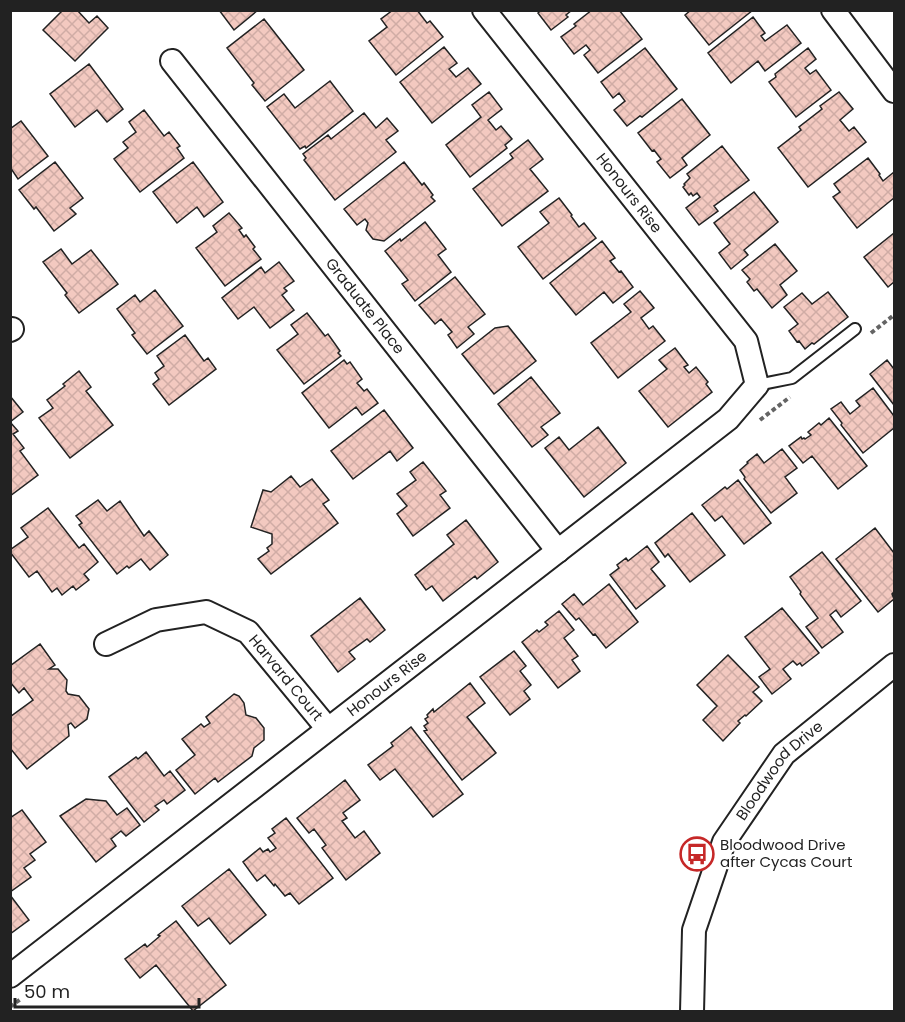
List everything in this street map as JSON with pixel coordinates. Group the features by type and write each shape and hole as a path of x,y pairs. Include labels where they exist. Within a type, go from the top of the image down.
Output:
{"street":[{"name":"Honours Rise","path":"10,976 728,419 757,385 746,341 484,10"},
{"path":"833,10 894,91"},
{"name":"Graduate Place","path":"172,61 558,552"},
{"name":"Harvard Court","path":"106,644 156,620 206,612 248,632 328,729"},
{"name":"Bloodwood Drive","path":"692,1011 694,930 724,842 784,754 894,665"}],"lane":[{"path":"757,385 792,378 855,329"}],"building":[{"path":"63,10 77,10 89,23 97,16 108,28 75,61 43,30"},
{"path":"219,10 258,10 234,30"},
{"path":"393,10 417,10 427,23 430,21 443,37 396,75 369,41 387,27 381,19"},
{"path":"541,10 572,10 566,15 568,17 551,30 538,13"},
{"path":"592,10 619,10 642,39 598,73 584,55 590,50 586,45 574,54 561,37"},
{"path":"691,10 753,10 709,45 685,15"},
{"path":"753,17 765,33 761,36 765,41 787,25 801,43 765,71 758,61 731,83 708,53"},
{"path":"264,19 304,70 265,101 227,48"},
{"path":"444,47 457,63 449,69 456,77 468,68 481,84 432,123 400,82"},
{"path":"645,48 677,89 627,126 614,110 625,101 619,93 613,98 601,82"},
{"path":"808,48 816,59 805,68 810,74 816,70 831,90 796,117 769,82 776,77 775,74"},
{"path":"89,64 123,109 107,122 97,110 75,127 50,94"},
{"path":"330,81 353,111 306,148 305,146 300,149 267,107 284,94 295,108"},
{"path":"489,92 502,109 488,120 496,130 501,126 512,139 505,145 507,148 470,177 446,145 481,117 472,105"},
{"path":"839,92 853,109 840,120 849,131 854,127 866,142 808,187 778,148 822,109 820,106"},
{"path":"682,99 710,135 682,158 687,165 670,178 657,162 661,159 638,133"},
{"path":"144,110 164,136 169,132 180,146 177,148 184,158 140,192 114,159 128,148 123,142 136,132 129,122"},
{"path":"364,113 376,128 387,118 398,131 386,140 396,152 335,200 304,160 306,158 303,154 328,135 331,139"},
{"path":"21,121 48,156 18,179 12,170 10,172 10,129"},
{"path":"528,140 543,159 530,169 548,191 502,226 473,189 513,158 510,154"},
{"path":"722,146 749,180 714,206 718,211 699,225 686,208 700,197 697,193 693,196 691,193 689,195 683,187 690,178 687,174"},
{"path":"868,158 883,181 894,172 894,198 857,228 833,197 840,192 834,184"},
{"path":"55,162 83,198 70,208 76,214 54,231 36,207 34,209 19,190"},
{"path":"193,162 223,202 204,217 197,207 177,223 153,192"},
{"path":"404,162 422,185 424,183 435,201 384,241 373,239 366,230 368,223 365,219 357,225 344,209"},
{"path":"754,192 778,222 744,250 748,255 731,269 719,253 730,244 714,223"},
{"path":"559,198 579,227 584,223 596,238 543,279 518,247 549,223 540,212"},
{"path":"229,213 242,228 239,230 244,237 246,235 261,259 225,286 196,248 217,232 213,226"},
{"path":"425,222 446,249 438,255 451,272 415,301 402,284 408,280 385,251"},
{"path":"894,233 894,282 888,287 864,257"},
{"path":"602,241 615,258 610,261 633,287 613,303 604,292 576,315 550,283"},
{"path":"775,244 797,271 780,285 787,295 772,308 757,289 754,291 747,282 750,279 742,270"},
{"path":"61,249 72,264 91,250 118,284 79,313 43,262"},
{"path":"279,262 294,281 284,288 287,291 282,295 294,310 270,328 254,307 238,319 222,298 261,267 265,273"},
{"path":"455,277 485,314 468,327 474,334 457,348 448,335 452,332 441,319 435,324 419,305"},
{"path":"155,290 183,326 147,354 132,335 135,333 117,309 135,295 140,302"},
{"path":"640,291 654,308 641,318 649,329 653,326 665,341 618,378 591,343 631,312 624,304"},
{"path":"828,292 848,317 805,349 789,331 798,324 784,307 802,293 812,304"},
{"path":"307,313 325,336 328,334 341,356 304,384 277,350 298,334 291,325"},
{"path":"508,326 536,361 494,394 462,354 495,328"},
{"path":"185,335 204,361 208,358 216,369 169,405 153,384 159,379 155,373 164,366 157,356"},
{"path":"675,348 688,365 684,367 689,373 696,367 708,382 706,384 712,392 668,427 639,391 667,369 659,360"},
{"path":"344,360 347,364 350,362 362,379 357,383 364,391 367,389 378,403 362,415 356,407 329,428 302,393"},
{"path":"887,360 894,369 894,405 870,374"},
{"path":"79,371 91,387 86,391 113,425 70,458 39,418 53,408 47,400"},
{"path":"531,377 560,413 541,427 548,435 532,447 498,404"},
{"path":"873,388 894,416 894,428 863,453 831,409 841,402 850,414 860,406 856,401"},
{"path":"10,396 23,412 10,422"},
{"path":"384,410 413,448 397,461 390,451 353,479 331,451"},
{"path":"829,418 867,466 838,489 812,456 803,463 789,446 801,437 805,439 811,435 808,432"},
{"path":"10,422 18,431 13,434 24,448 20,451 38,475 10,496"},
{"path":"598,427 626,463 584,497 545,448 559,437 569,450"},
{"path":"782,449 797,468 785,477 797,493 771,513 744,479 740,470 757,454 764,463"},
{"path":"423,462 446,491 440,495 450,508 413,536 397,514 407,506 397,494 416,480 410,472"},
{"path":"291,476 300,487 312,479 329,500 323,504 338,523 271,574 258,559 269,551 267,548 272,544 272,534 251,527 263,490 271,492"},
{"path":"738,480 771,523 744,544 722,516 715,521 702,505"},
{"path":"98,500 107,511 120,501 144,536 149,531 168,555 150,570 141,559 117,574 79,525 82,523 76,516"},
{"path":"48,508 79,548 84,544 98,562 84,574 89,580 76,590 73,586 62,595 57,588 52,592 37,571 29,577 10,552 28,537 21,528"},
{"path":"692,513 725,555 690,582 668,554 665,557 655,543"},
{"path":"466,520 498,562 477,579 475,576 443,601 432,586 426,590 415,575 454,544 447,535"},
{"path":"875,528 894,553 894,592 892,594 894,599 878,612 836,559"},
{"path":"647,546 659,562 651,569 665,586 636,609 610,575 619,568 617,565 626,558 628,561"},
{"path":"822,552 861,601 841,617 836,610 830,615 843,632 822,648 806,627 818,618 790,577"},
{"path":"609,584 638,622 606,648 579,618 576,620 562,604 574,594 583,605"},
{"path":"360,598 385,630 370,642 367,639 349,652 355,659 338,672 311,636"},
{"path":"782,608 819,653 802,666 793,661 783,669 791,679 772,694 759,677 770,669 745,637"},
{"path":"559,611 574,630 564,638 578,656 572,660 580,671 558,688 522,642 537,630 539,632 548,625 545,622"},
{"path":"40,644 55,665 49,669 58,669 67,680 68,694 79,696 89,709 87,719 75,728 71,723 68,725 69,736 27,769 10,748 10,717 33,700 24,688 19,693 10,682 10,666"},
{"path":"514,651 526,666 520,671 531,685 524,691 530,699 510,715 480,677"},
{"path":"728,655 759,687 753,692 762,701 738,721 740,723 723,741 703,720 717,706 697,685"},
{"path":"470,683 485,703 467,717 496,753 462,780 424,731 427,730 424,726 428,723 425,719 427,715 433,709 434,712"},
{"path":"234,694 239,696 244,703 246,715 256,718 264,728 264,740 254,748 252,756 218,782 215,778 195,794 176,770 195,755 182,739 201,724 204,727 210,723 206,717"},
{"path":"411,727 463,794 433,817 395,769 380,780 368,765 393,746 391,743"},
{"path":"146,752 164,776 170,771 185,790 167,804 164,800 155,806 159,810 144,822 109,777"},
{"path":"345,780 360,800 343,813 347,818 342,821 355,838 364,831 380,853 346,880 322,848 326,845 314,829 309,833 297,818"},
{"path":"86,799 106,801 117,815 127,808 140,825 126,836 121,831 111,839 116,846 96,862 60,816"},
{"path":"22,810 46,842 30,854 35,860 24,868 31,877 10,892 10,818"},
{"path":"286,818 333,878 299,904 290,893 285,896 265,875 257,881 243,862 260,848 263,852 268,849 270,852 276,848 268,838 275,833 272,829"},
{"path":"229,869 266,915 230,944 209,918 198,926 182,906"},
{"path":"10,895 29,920 10,934"},
{"path":"176,921 226,985 193,1011 156,965 140,978 125,959 145,944 147,947"}],"place":[{"name":"Bloodwood Drive after Cycas Court","path":"697,854"}]}
